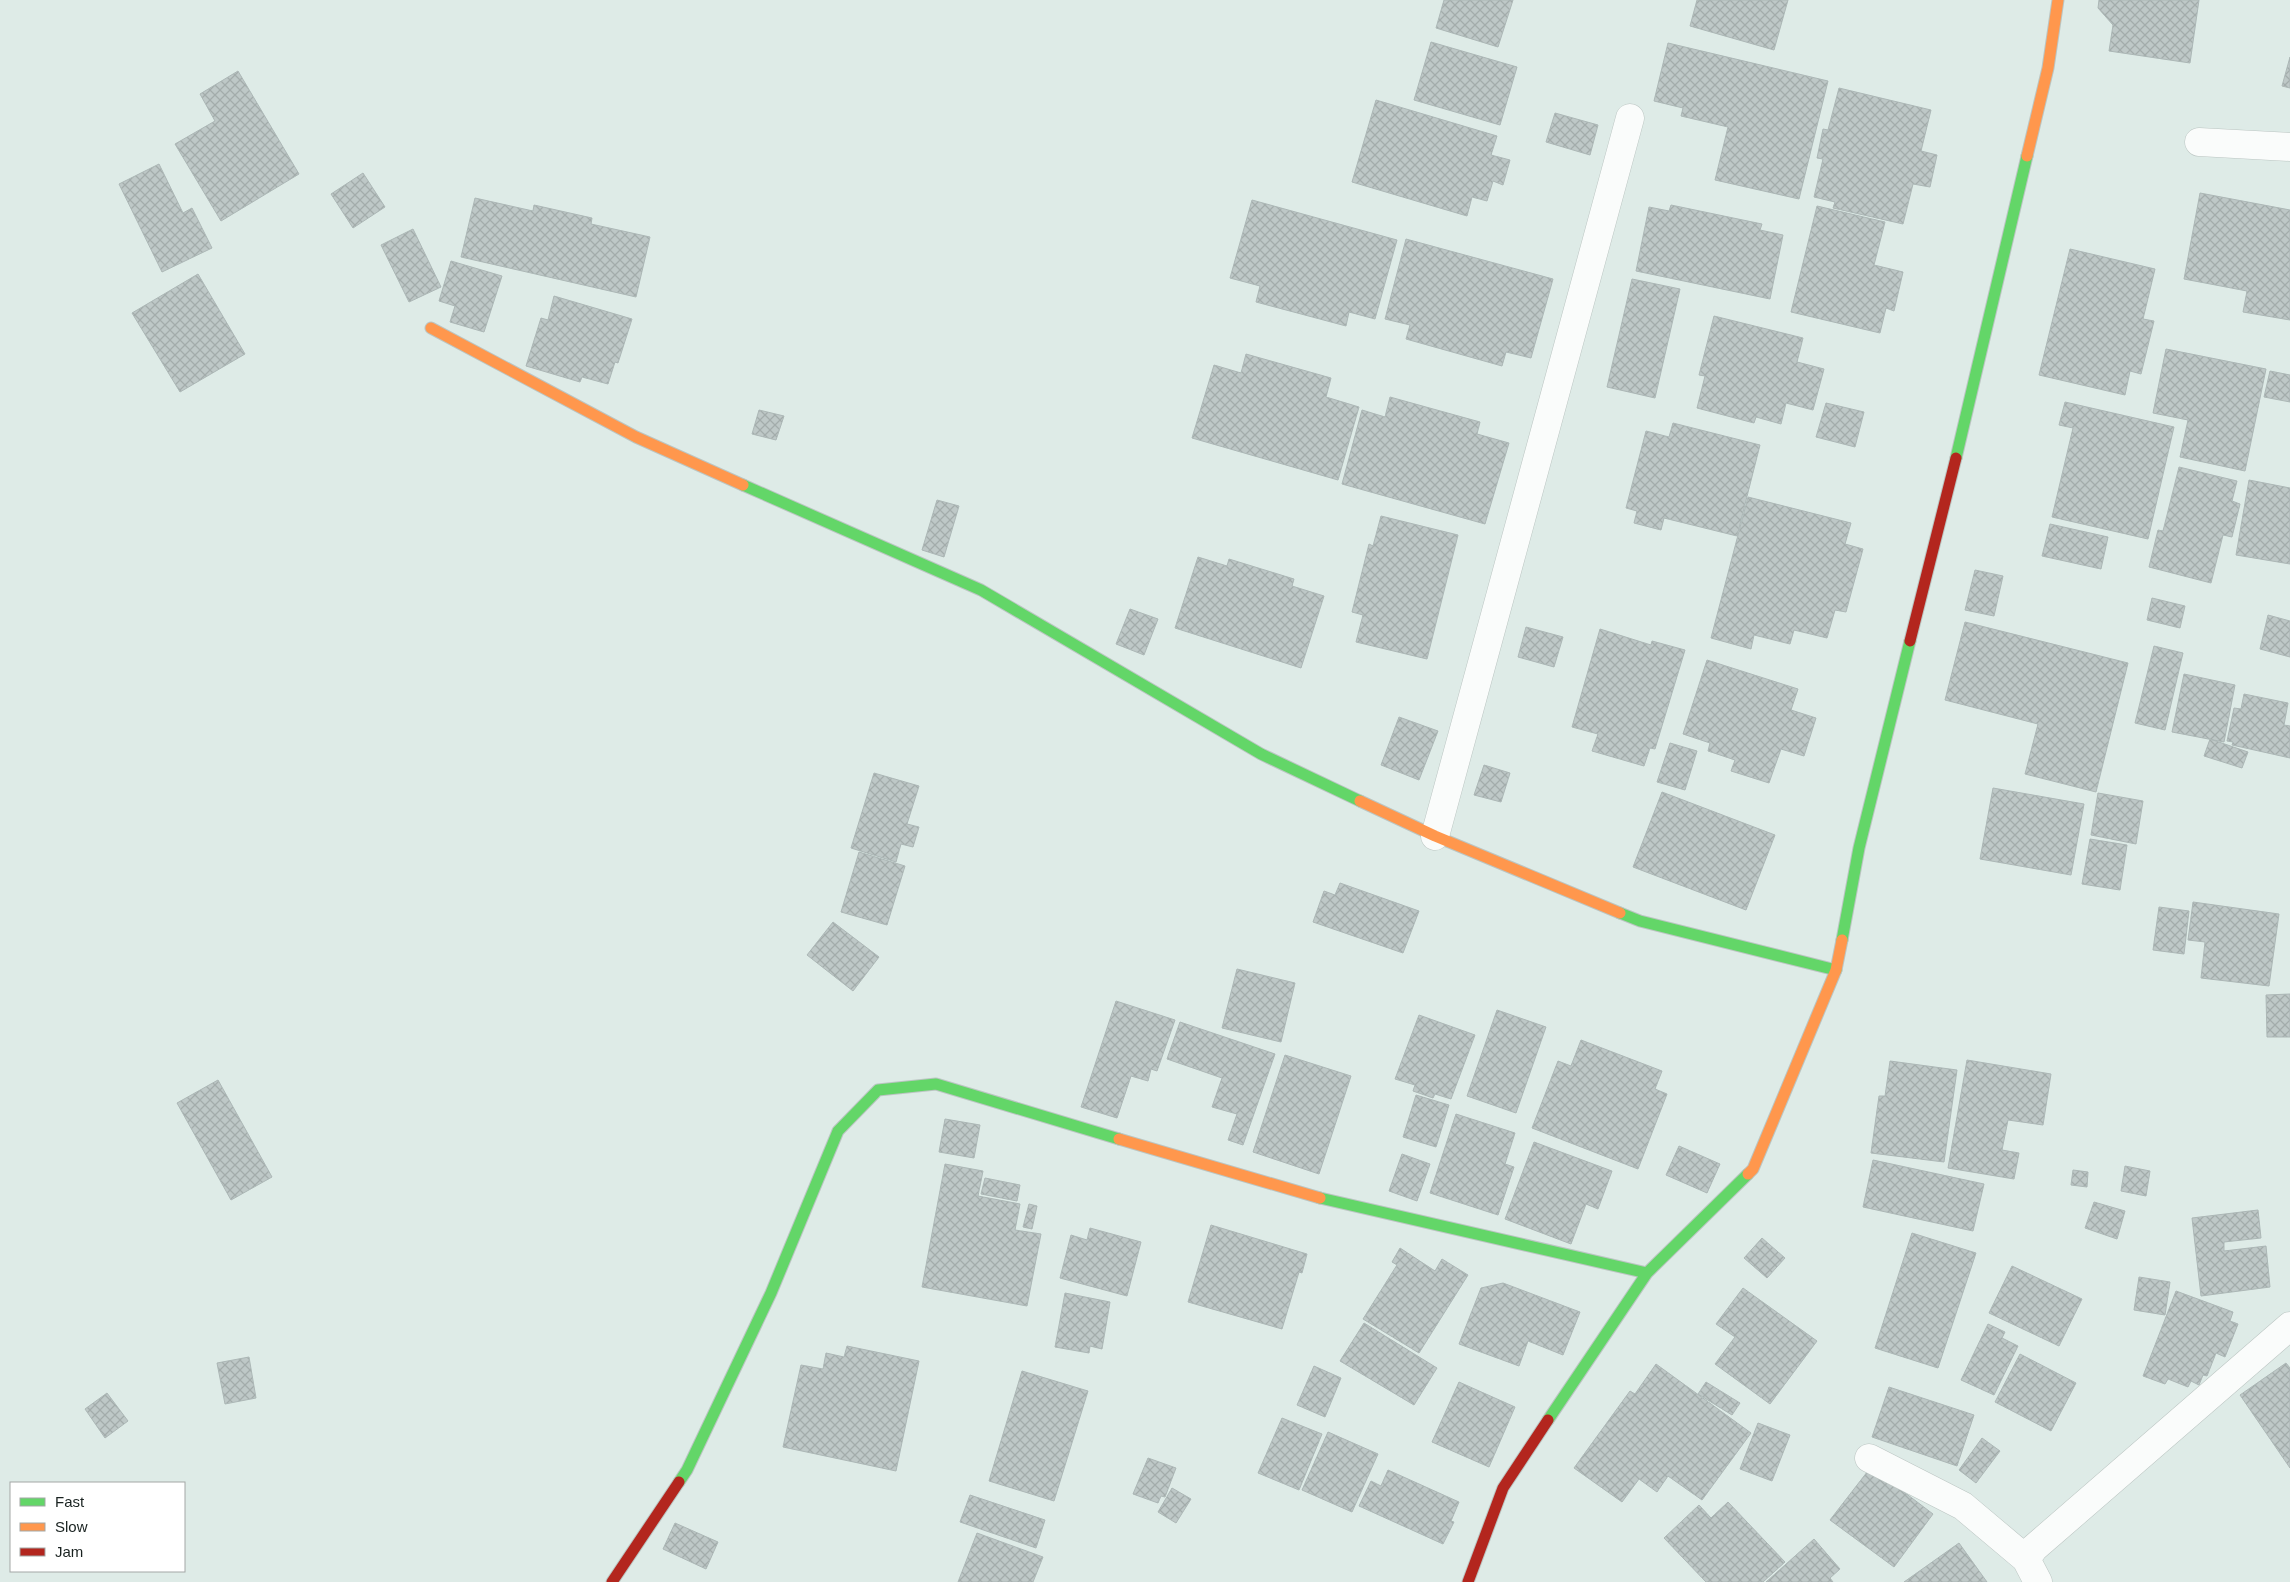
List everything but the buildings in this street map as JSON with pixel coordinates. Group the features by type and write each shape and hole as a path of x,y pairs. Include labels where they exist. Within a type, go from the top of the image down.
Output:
{"street":[{"path":"1468,1582 1503,1488 1647,1273 1753,1169 1836,970 1859,848 1983,347 2048,68 2058,0"},
{"path":"1435,836 1630,118"},
{"path":"2199,142 2290,147"},
{"path":"432,328 636,437 980,590 1261,754 1435,836 1640,921 1836,970"},
{"path":"612,1582 687,1470 772,1293 838,1131 878,1090 936,1084 1306,1195 1647,1273"},
{"path":"2032,1570 2034,1548 2290,1326"},
{"path":"1869,1458 1963,1506 2032,1570"}],"traffic: fast":[{"path":"1956,458 2027,156"},
{"path":"743,485 981,590 1261,754 1360,801"},
{"path":"1842,940 1859,848 1910,641"},
{"path":"1620,913 1640,921 1836,970"},
{"path":"679,1482 687,1470 771,1293 838,1131 878,1090 936,1084 1119,1139"},
{"path":"1548,1420 1647,1273 1748,1174"},
{"path":"1320,1198 1647,1273"}],"traffic: slow":[{"path":"2027,156 2048,68 2058,0"},
{"path":"431,328 636,437 743,485"},
{"path":"1360,801 1435,836 1620,913"},
{"path":"1748,1174 1753,1169 1836,970 1842,940"},
{"path":"1119,1139 1320,1198"}],"traffic: jam":[{"path":"1910,641 1956,458"},
{"path":"1468,1582 1503,1488 1548,1420"},
{"path":"612,1582 679,1482"}]}
